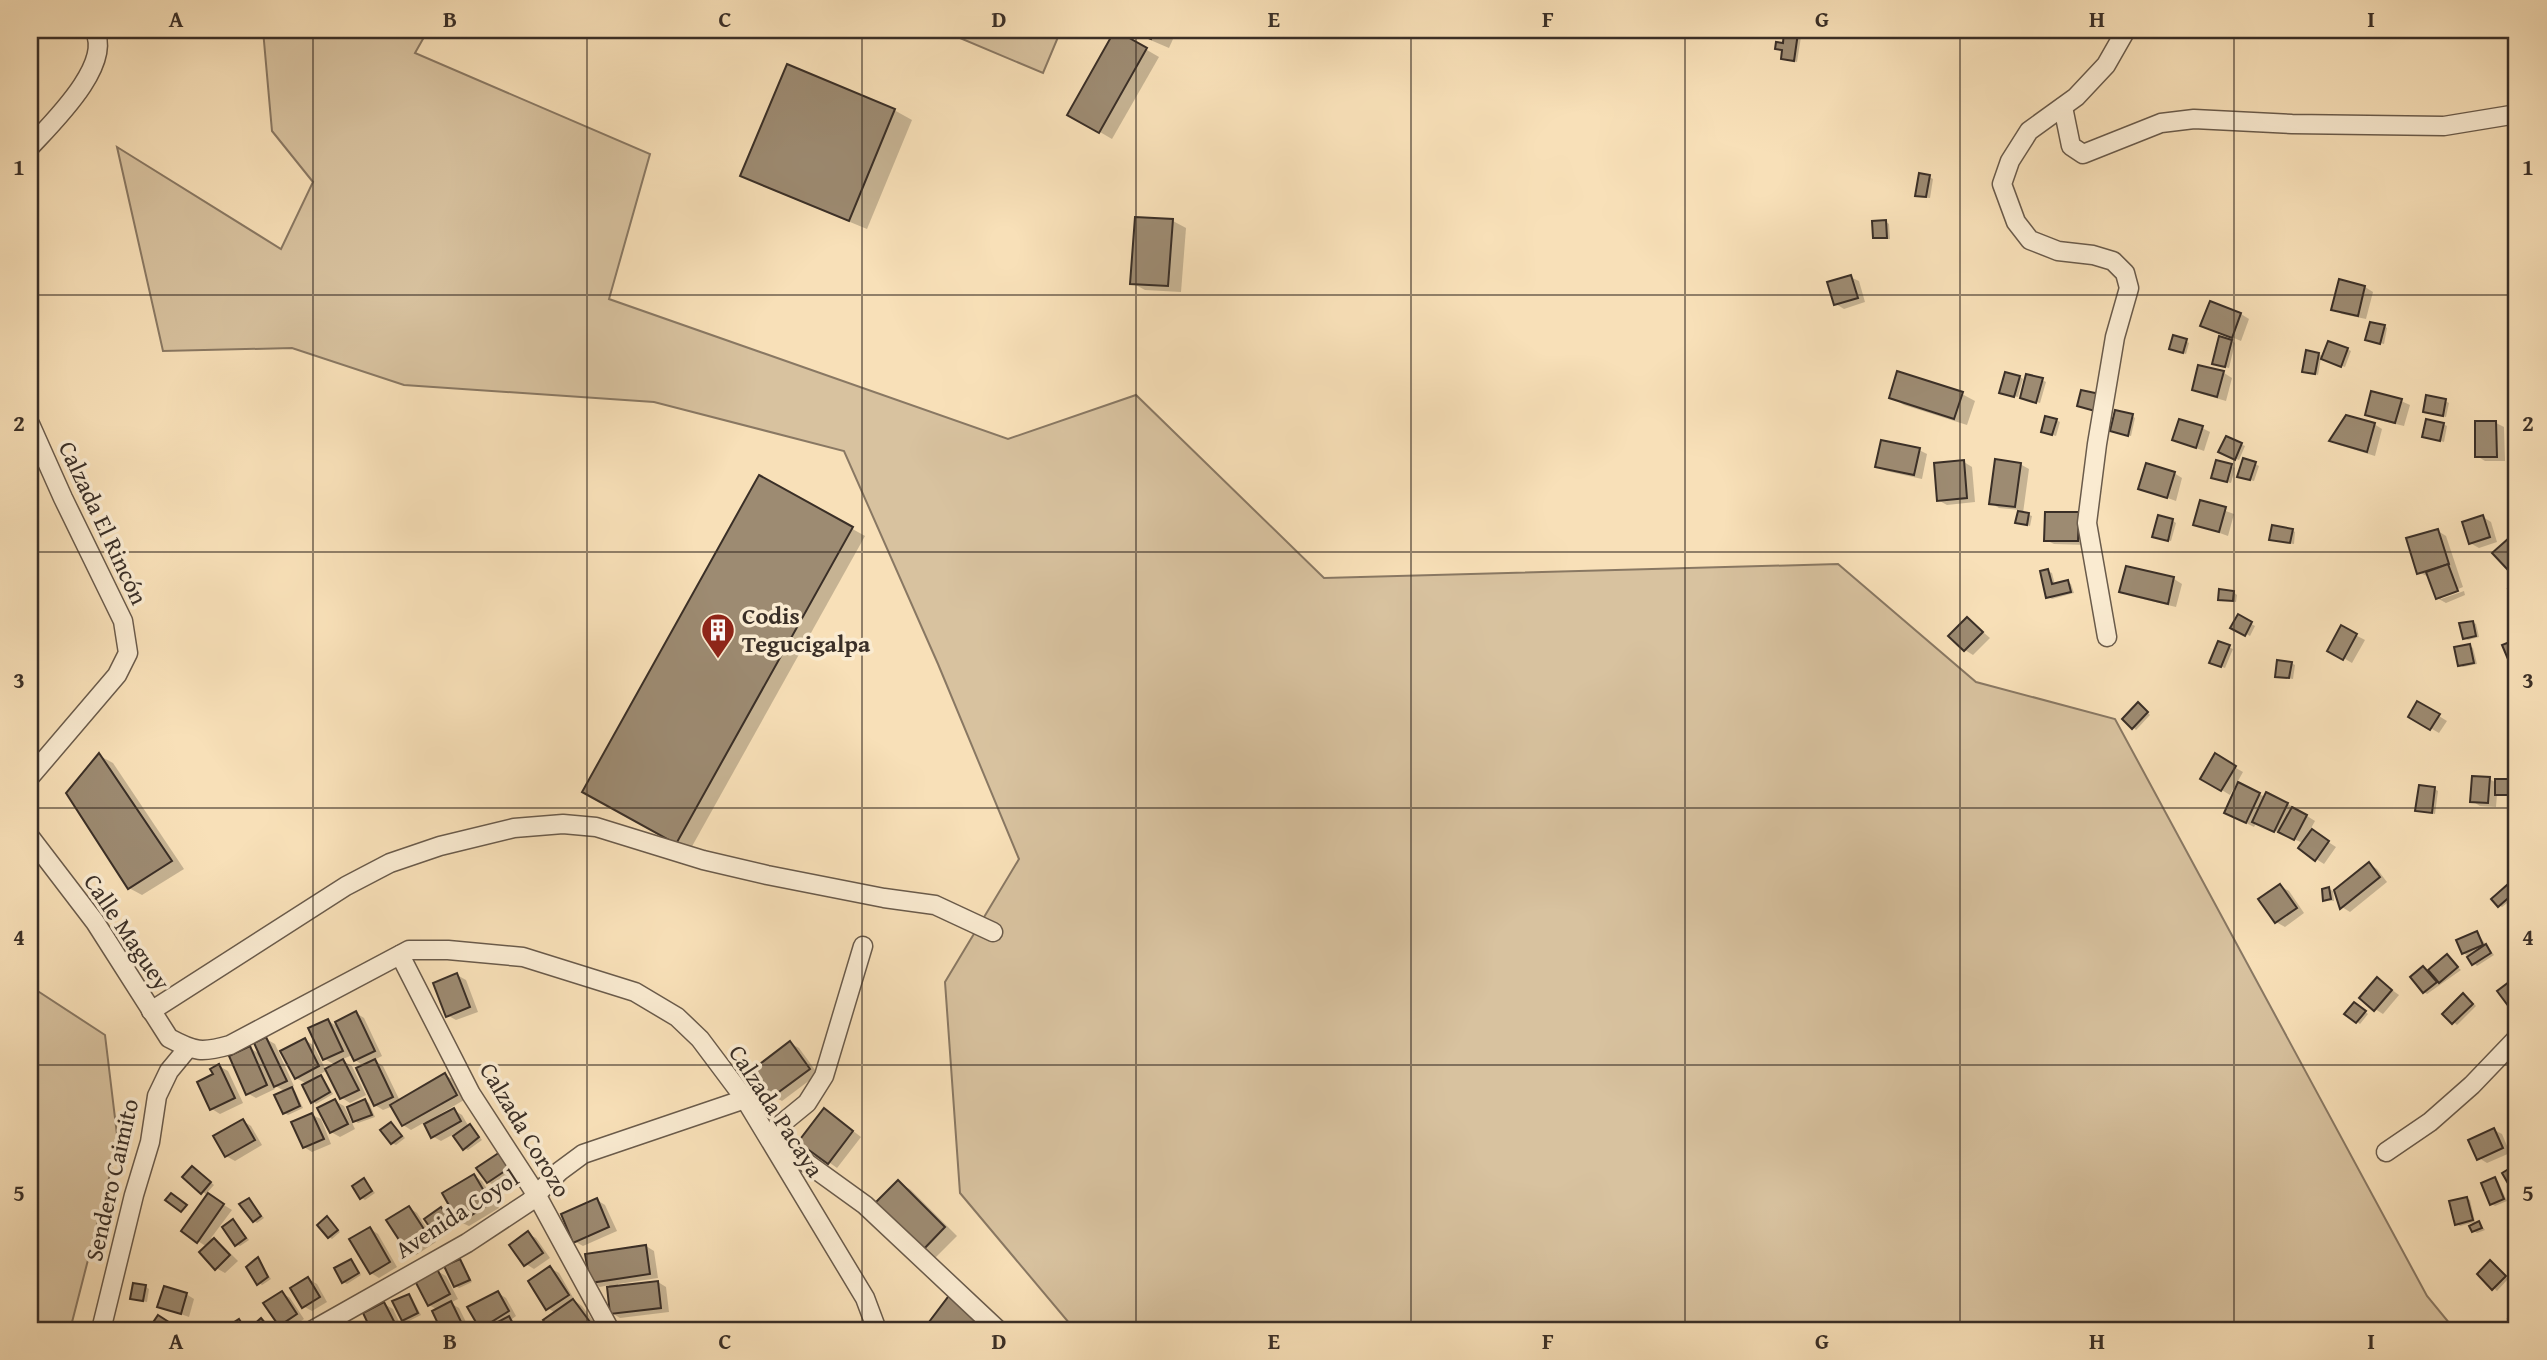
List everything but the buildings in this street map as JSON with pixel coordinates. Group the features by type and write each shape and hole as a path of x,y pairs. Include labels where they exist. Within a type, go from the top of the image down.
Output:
{"street":[{"path":"30,147 70,103 94,67 98,36 94,30"},
{"path":"2107,637 2087,523 2113,349 2129,288 2125,273 2113,261 2093,255 2058,251 2030,240 2017,222 2002,184 2010,161 2029,131 2076,97 2106,65 2126,30"},
{"path":"2063,107 2071,146 2084,154 2161,123 2194,119 2292,124 2444,126 2517,114"},
{"name":"Calzada El Rincón","path":"30,424 123,621 128,653 117,675 30,777"},
{"path":"151,1011 346,886 390,863 440,846 514,828 563,824 596,827 703,860 767,875 935,905 993,932"},
{"name":"Calle Maguey","path":"30,837 94,922 169,1038 188,1048"},
{"path":"863,946 824,1076 807,1103 768,1135 865,1205 998,1330"},
{"name":"Calzada Pacaya","path":"188,1048 209,1051 230,1045 409,950 448,950 523,957 635,992 677,1017 700,1039 745,1099 864,1298 877,1330"},
{"name":"Calzada Corozo","path":"400,955 471,1094 536,1194 610,1330"},
{"path":"2386,1152 2430,1122 2472,1085 2517,1038"},
{"name":"Sendero Caimito","path":"101,1330 134,1195 150,1142 157,1096 169,1071 188,1048"},
{"name":"Avenida Coyol","path":"313,1330 467,1243 529,1202 560,1171 583,1154 745,1099"}],"shaded area":[{"path":"263,30 428,30 415,53 650,154 609,299 1008,439 1136,395 1324,578 1838,564 1976,682 2115,719 2427,1296 2455,1330 1075,1330 960,1193 945,982 1019,859 938,664 844,451 654,402 404,385 292,348 163,351 117,147 281,249 313,182 272,131"},
{"path":"941,30 1061,30 1043,73"},
{"path":"30,986 105,1035 118,1143 70,1330 30,1330"}],"place":[{"name":"Codis Tegucigalpa","path":"718,660"}]}
